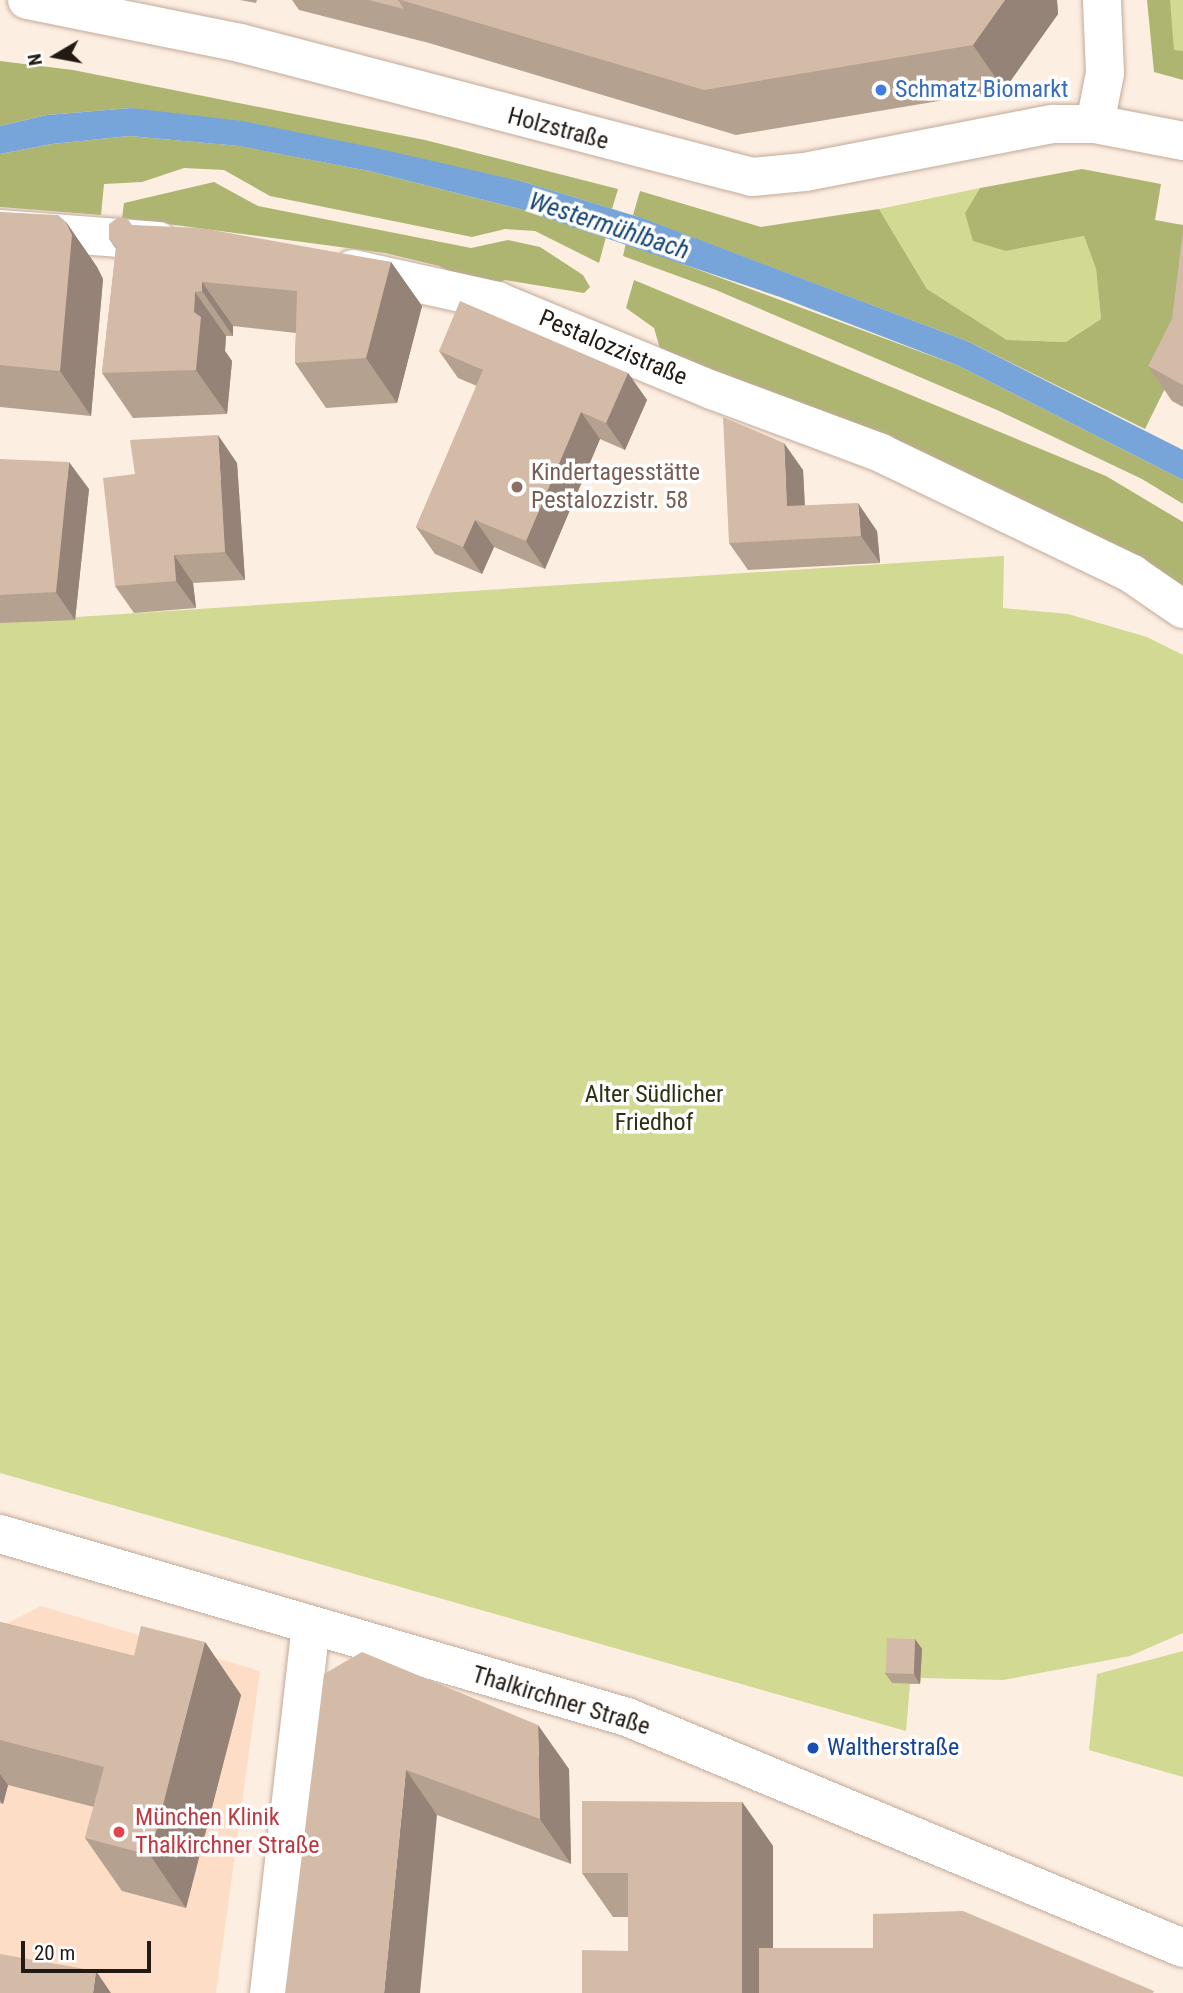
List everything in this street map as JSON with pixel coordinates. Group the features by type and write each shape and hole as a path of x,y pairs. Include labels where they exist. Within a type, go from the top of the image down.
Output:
{"street":[{"name":"Holzstraße","path":"27,0 240,43 752,177 805,172 1035,127 1095,124 1183,141"},
{"path":"1095,124 1105,73 1102,0"},
{"path":"0,229 198,244"},
{"name":"Pestalozzistraße","path":"319,262 496,301 712,390 881,453 1132,574 1183,609"},
{"name":"Thalkirchner Straße","path":"0,1534 311,1627 627,1717 1183,1948"},
{"path":"270,1993 311,1627"}],"shaded area":[{"name":"München Klinik Thalkirchner Straße","path":"41,1606 260,1671 216,1993 0,1993 0,1627"}],"green space":[{"path":"1147,0 1170,0 1174,50 1183,51 1183,80 1154,72"},
{"path":"1160,0 1183,0 1183,65 1165,63"},
{"path":"0,61 73,70 425,140 618,189 612,209 524,182 131,108 47,115 0,126"},
{"path":"129,136 240,146 369,171 520,209 606,237 599,263 535,231 505,229 472,237 270,196 224,170 184,168 142,182 104,184 101,215 0,207 0,154 52,144"},
{"path":"1082,169 1161,184 1155,220 1183,225 1183,352 1145,429 967,341 633,215 640,191 761,227 879,209 927,289 1007,340 1066,342 1101,319 1096,269 1084,236 1006,251 973,241 965,213 980,188"},
{"path":"214,182 258,206 471,248 508,240 540,247 583,275 590,287 584,293 505,280 485,288 439,266 385,253 122,218 124,203"},
{"path":"980,188 965,213 1006,251 1084,236 1096,269 1101,319 1066,342 1007,340 927,289 879,209"},
{"path":"626,243 959,366 1183,480 1183,504 1142,479 997,410 716,290 623,256"},
{"path":"634,280 1106,476 1183,522 1183,603 662,355 654,328 626,308"},
{"name":"Alter Südlicher Friedhof","path":"1004,556 1003,608 1068,614 1147,637 1183,655 1183,1633 1130,1656 1003,1680 921,1678 920,1684 910,1684 906,1731 0,1473 0,622"},
{"path":"1183,1651 1183,1777 1089,1750 1097,1674"}],"water":[{"name":"Westermühlbach","path":"131,108 242,121 376,148 524,182 642,218 967,341 1183,450 1183,480 959,366 780,297 520,209 369,171 239,146 129,136 52,144 0,154 0,126 47,115"}],"building":[{"path":"369,0 398,0 404,9"},
{"path":"401,0 1005,0 973,45 704,90"},
{"path":"0,212 58,215 66,222 72,235 60,371 0,365"},
{"path":"127,218 132,225 201,228 391,262 366,358 295,363 297,291 202,282 202,291 195,292 194,312 201,317 196,370 102,373 116,247 109,239 109,224 116,219"},
{"path":"1183,230 1183,385 1148,366 1172,319"},
{"path":"460,301 628,373 606,423 581,412 526,541 475,520 463,547 416,527 483,370 439,351"},
{"path":"723,417 784,443 787,506 858,503 861,536 729,543"},
{"path":"218,435 225,552 174,555 176,581 115,586 103,478 135,474 130,440"},
{"path":"0,459 69,462 56,592 0,595"},
{"path":"0,1622 134,1656 141,1626 205,1642 150,1855 85,1838 104,1767 0,1740"},
{"path":"887,1638 915,1639 914,1674 886,1673"},
{"path":"362,1652 538,1725 540,1819 406,1770 384,1993 285,1993 324,1674"},
{"path":"582,1801 742,1802 742,1993 582,1993 582,1950 628,1951 628,1873 582,1873"},
{"path":"963,1911 1154,1991 873,1993 873,1914"},
{"path":"759,1948 873,1948 873,1993 759,1993"},
{"path":"0,1954 96,1971 93,1993 0,1993"}],"place":[{"name":"Schmatz Biomarkt","path":"881,90"},
{"name":"Kindertagesstätte Pestalozzistr. 58","path":"517,487"},
{"name":"Waltherstraße","path":"813,1748"},
{"name":"München Klinik Thalkirchner Straße","path":"119,1832"}]}
